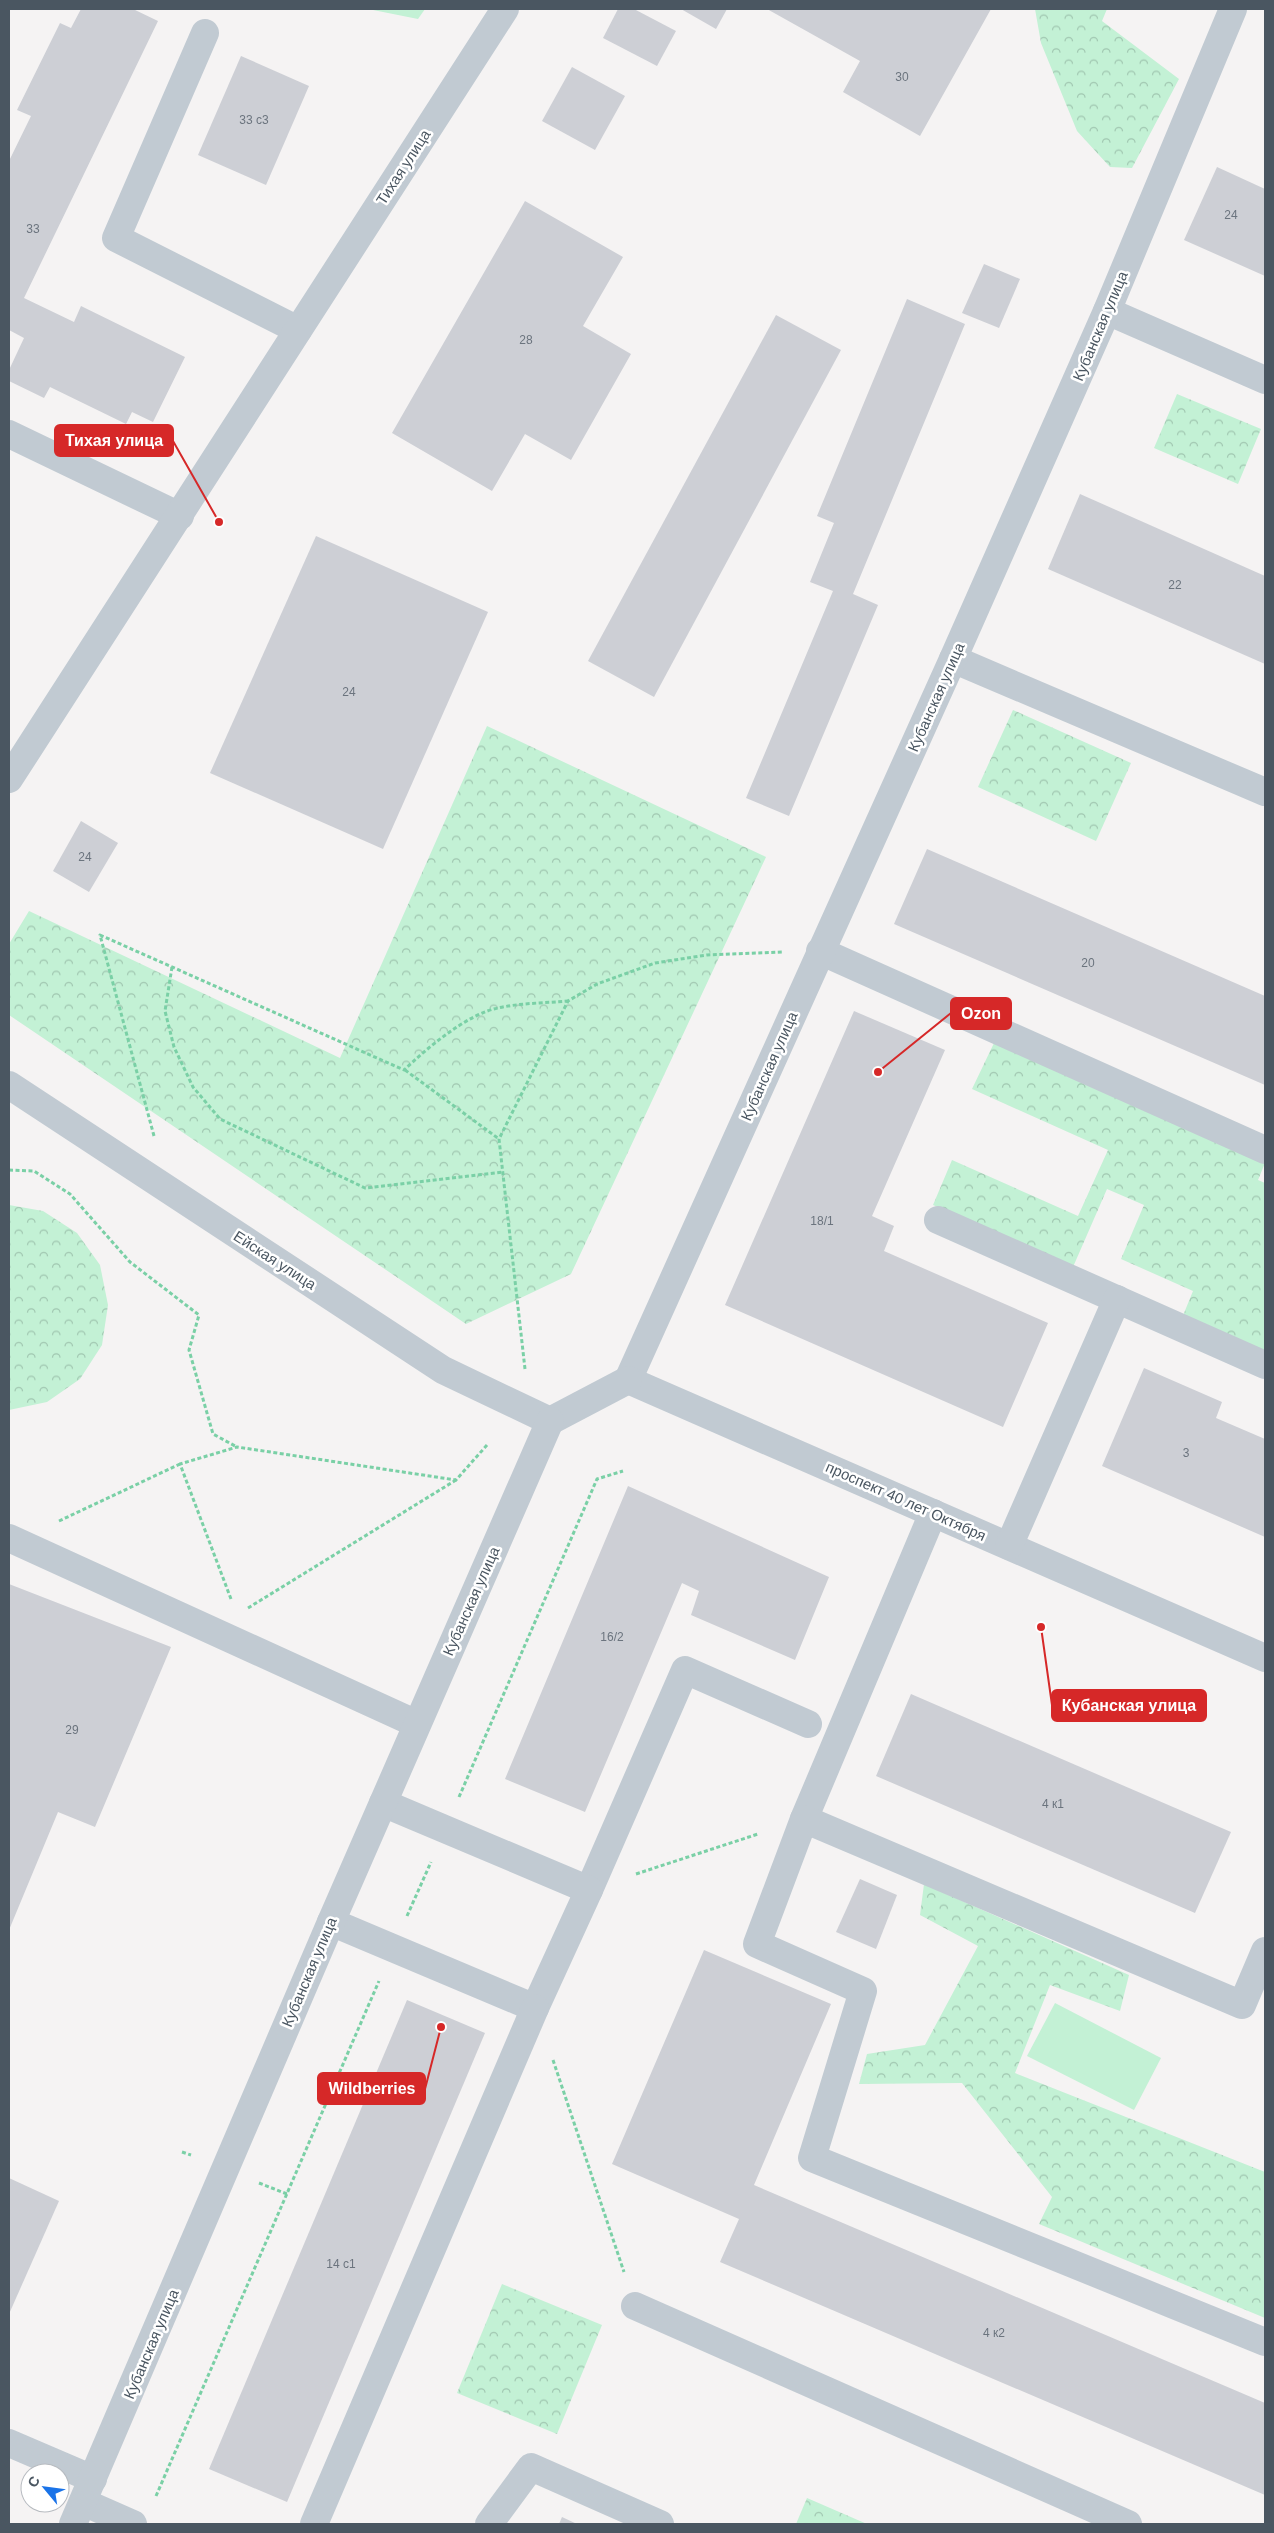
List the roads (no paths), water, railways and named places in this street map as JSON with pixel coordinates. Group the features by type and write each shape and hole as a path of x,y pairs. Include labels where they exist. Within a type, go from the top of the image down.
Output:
{"street":[{"name":"Тихая улица","path":"11,771 180,516 505,9"},
{"name":"Кубанская улица","path":"628,1380 1107,312 1233,9"},
{"path":"205,34 116,238 298,330"},
{"path":"1107,312 1265,380"},
{"path":"9,434 180,516"},
{"path":"953,659 1265,792"},
{"path":"820,951 1265,1150"},
{"name":"Ейская улица","path":"9,1085 443,1370 550,1421"},
{"path":"938,1220 1265,1366"},
{"path":"1009,1546 1117,1300"},
{"path":"550,1421 628,1380"},
{"name":"проспект 40 лет Октября","path":"628,1380 1265,1658"},
{"name":"Кубанская улица","path":"83,2502 331,1922 550,1421"},
{"path":"933,1513 804,1819 757,1944 863,1991 812,2158 1265,2342"},
{"path":"12,1540 250,1646 417,1724"},
{"path":"314,2524 535,2008 685,1670 808,1724"},
{"path":"383,1802 589,1890"},
{"path":"804,1819 1242,2005 1265,1951"},
{"path":"331,1922 535,2008"},
{"path":"635,2306 1128,2524"},
{"path":"9,2443 83,2502 133,2524"},
{"path":"489,2524 531,2467 660,2524"}],"place":[{"name":"Тихая улица","path":"219,522"},
{"name":"Ozon","path":"878,1072"},
{"name":"Кубанская улица","path":"1041,1627"},
{"name":"Wildberries","path":"441,2027"}]}
